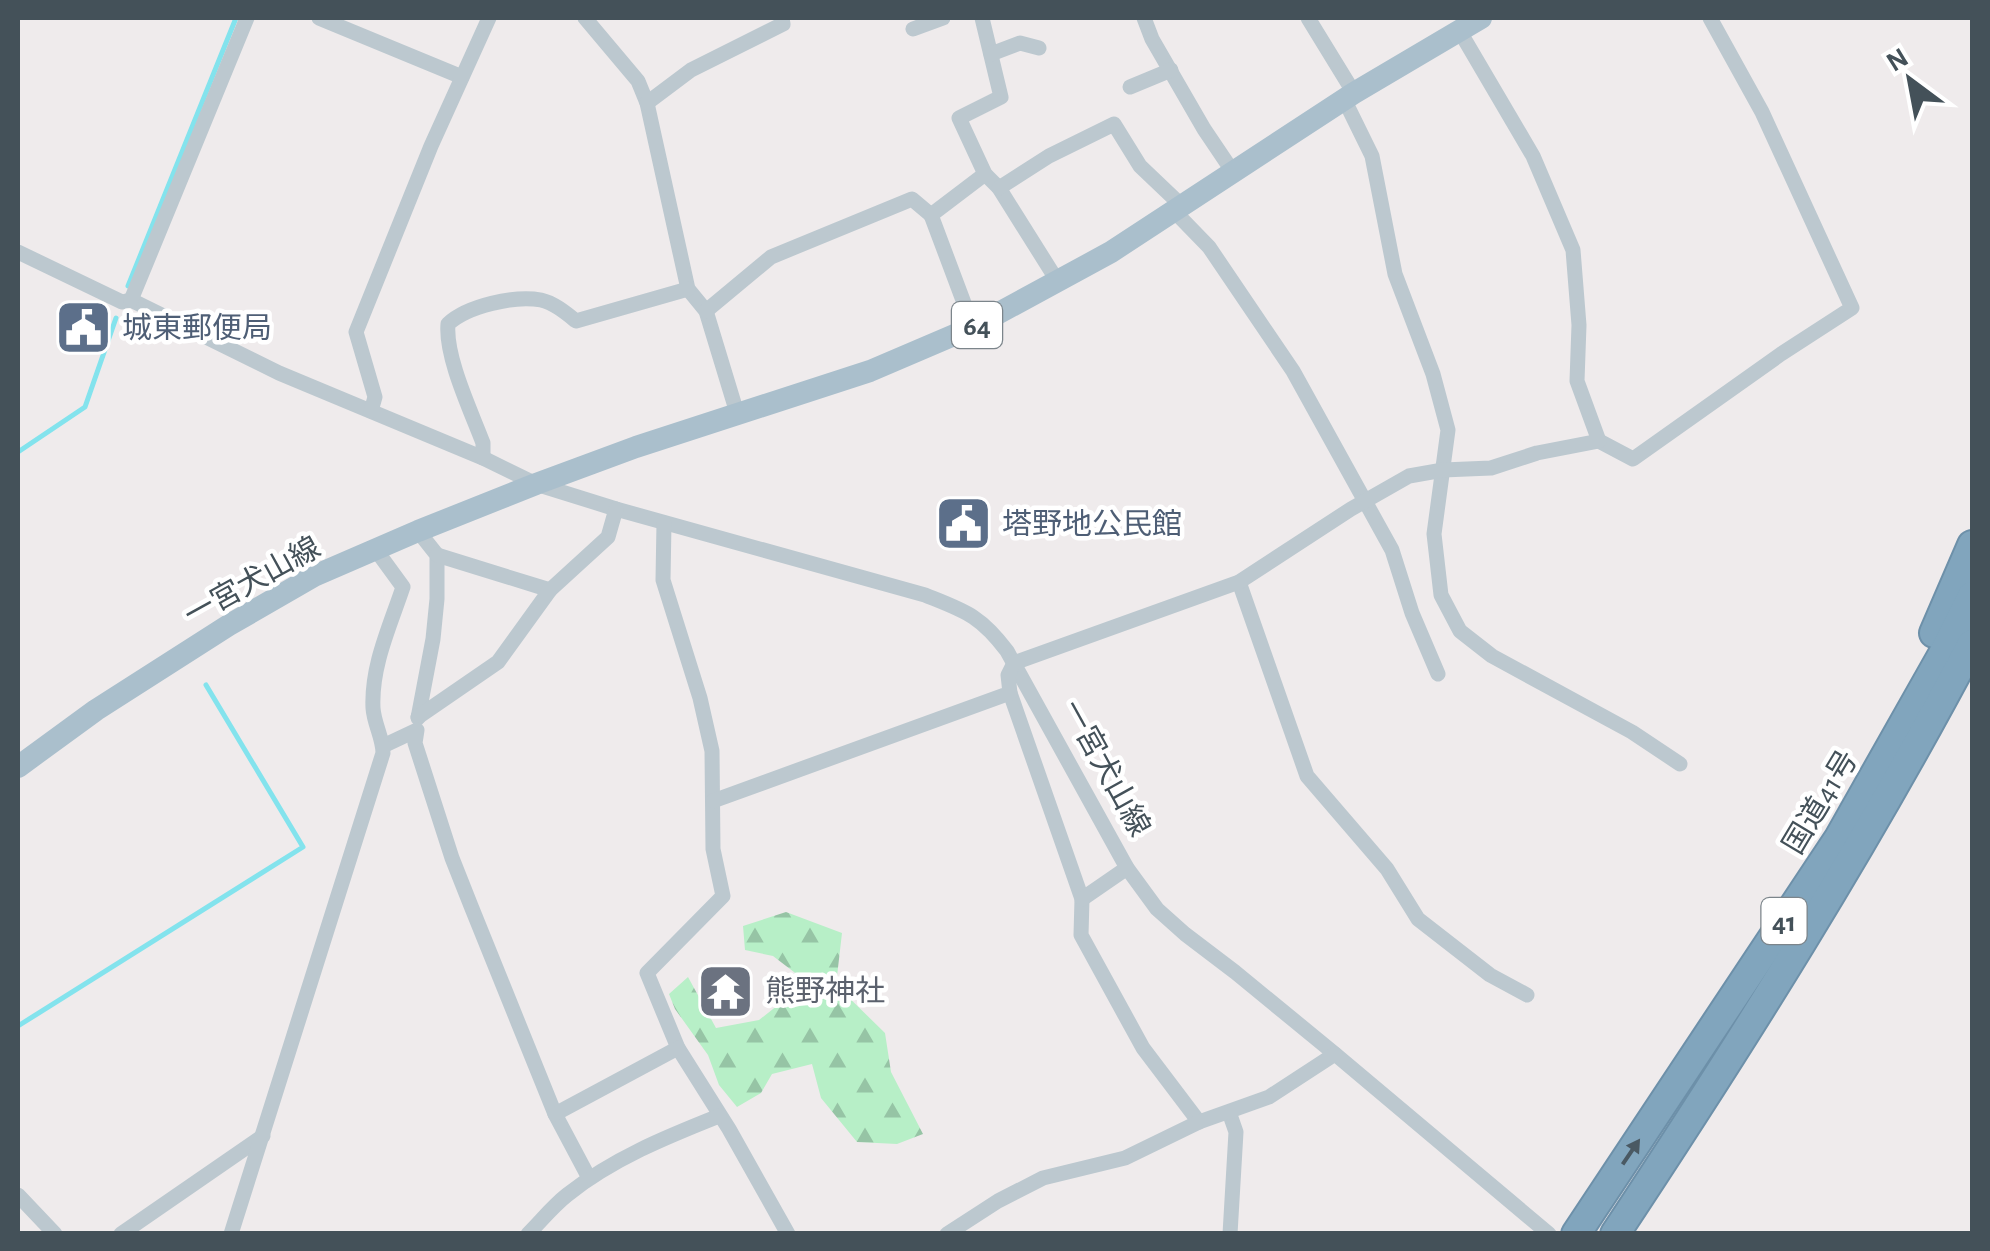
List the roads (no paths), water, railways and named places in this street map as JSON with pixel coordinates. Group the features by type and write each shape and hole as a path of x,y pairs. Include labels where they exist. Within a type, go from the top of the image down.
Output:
{"highway":[{"path":"1839,838 1852,797 1930,644 1972,545"},
{"name":"国道41号","path":"1576,1234 1839,838 1972,596"},
{"name":"国道41号","path":"1615,1234 1713,1086 1859,847 1972,644"},
{"path":"1713,1086 1767,1024 1862,873 1972,683"}],"main road":[{"name":"一宮犬山線","path":"18,766 96,710 314,576 536,484 737,413 870,372 973,327 1111,252 1349,96 1481,18"}],"street":[{"path":"131,300 247,18"},
{"path":"318,18 462,77"},
{"path":"371,412 376,397 356,332 431,146 489,18"},
{"path":"585,18 638,81 647,103 688,289 706,312 737,413"},
{"path":"647,103 691,70 784,24 782,18"},
{"path":"914,29 943,18"},
{"path":"982,18 1001,97 959,118 985,174 999,188 1058,282"},
{"path":"1144,18 1204,129 1233,172"},
{"path":"1308,18 1349,96 1372,156 1395,274 1434,374 1448,430 1434,534 1441,595 1460,631 1492,656 1632,732 1680,764"},
{"path":"1199,1122 1143,1048 1081,935 1082,899 1010,693 1008,675 1014,663 1239,582 1409,476 1491,468 1599,441 1633,459 1852,308 1762,112 1710,18"},
{"path":"1459,30 1533,156 1573,250 1577,380 1599,441"},
{"path":"990,54 1020,43 1039,48"},
{"path":"1130,87 1171,70"},
{"path":"999,188 1049,156 1114,124 1140,166 1209,247 1293,371 1392,550 1412,613 1438,674"},
{"path":"931,215 985,174"},
{"path":"706,312 770,257 912,199 931,215 973,327"},
{"path":"18,252 122,302 131,300 279,373 536,484"},
{"path":"483,458 482,443 447,335 448,324 456,316 466,310 526,299 544,300 576,321 688,289"},
{"name":"一宮犬山線","path":"536,484 925,595 970,612 989,627 1014,663 1127,868 1157,909 1542,1231"},
{"path":"384,746 498,662 550,590 608,537 616,509"},
{"path":"664,522 663,580 697,686 712,751 713,848 723,896 647,973 678,1048 788,1234"},
{"path":"418,531 438,555 550,590"},
{"path":"231,1234 384,746 373,713 374,678 403,587 376,550"},
{"path":"438,555 433,639 415,742 452,858 555,1114 590,1178"},
{"path":"1239,582 1306,776 1387,869 1418,919 1490,975 1527,995"},
{"path":"713,802 1010,693"},
{"path":"1082,899 1127,868"},
{"path":"555,1114 678,1048"},
{"path":"947,1234 1043,1178 1125,1158 1199,1122 1270,1097 1335,1054"},
{"path":"1229,1112 1236,1132 1230,1234"},
{"path":"528,1234 590,1178 658,1140 719,1116"},
{"path":"121,1234 263,1136"},
{"path":"18,1195 55,1234"}],"waterway":[{"path":"128,286 236,18"},
{"path":"18,452 85,407 116,318"},
{"path":"18,1026 303,847 206,685"}],"place":[{"name":"城東郵便局","path":"83,328"},
{"name":"塔野地公民館","path":"963,524"},
{"name":"熊野神社","path":"726,991"}]}
